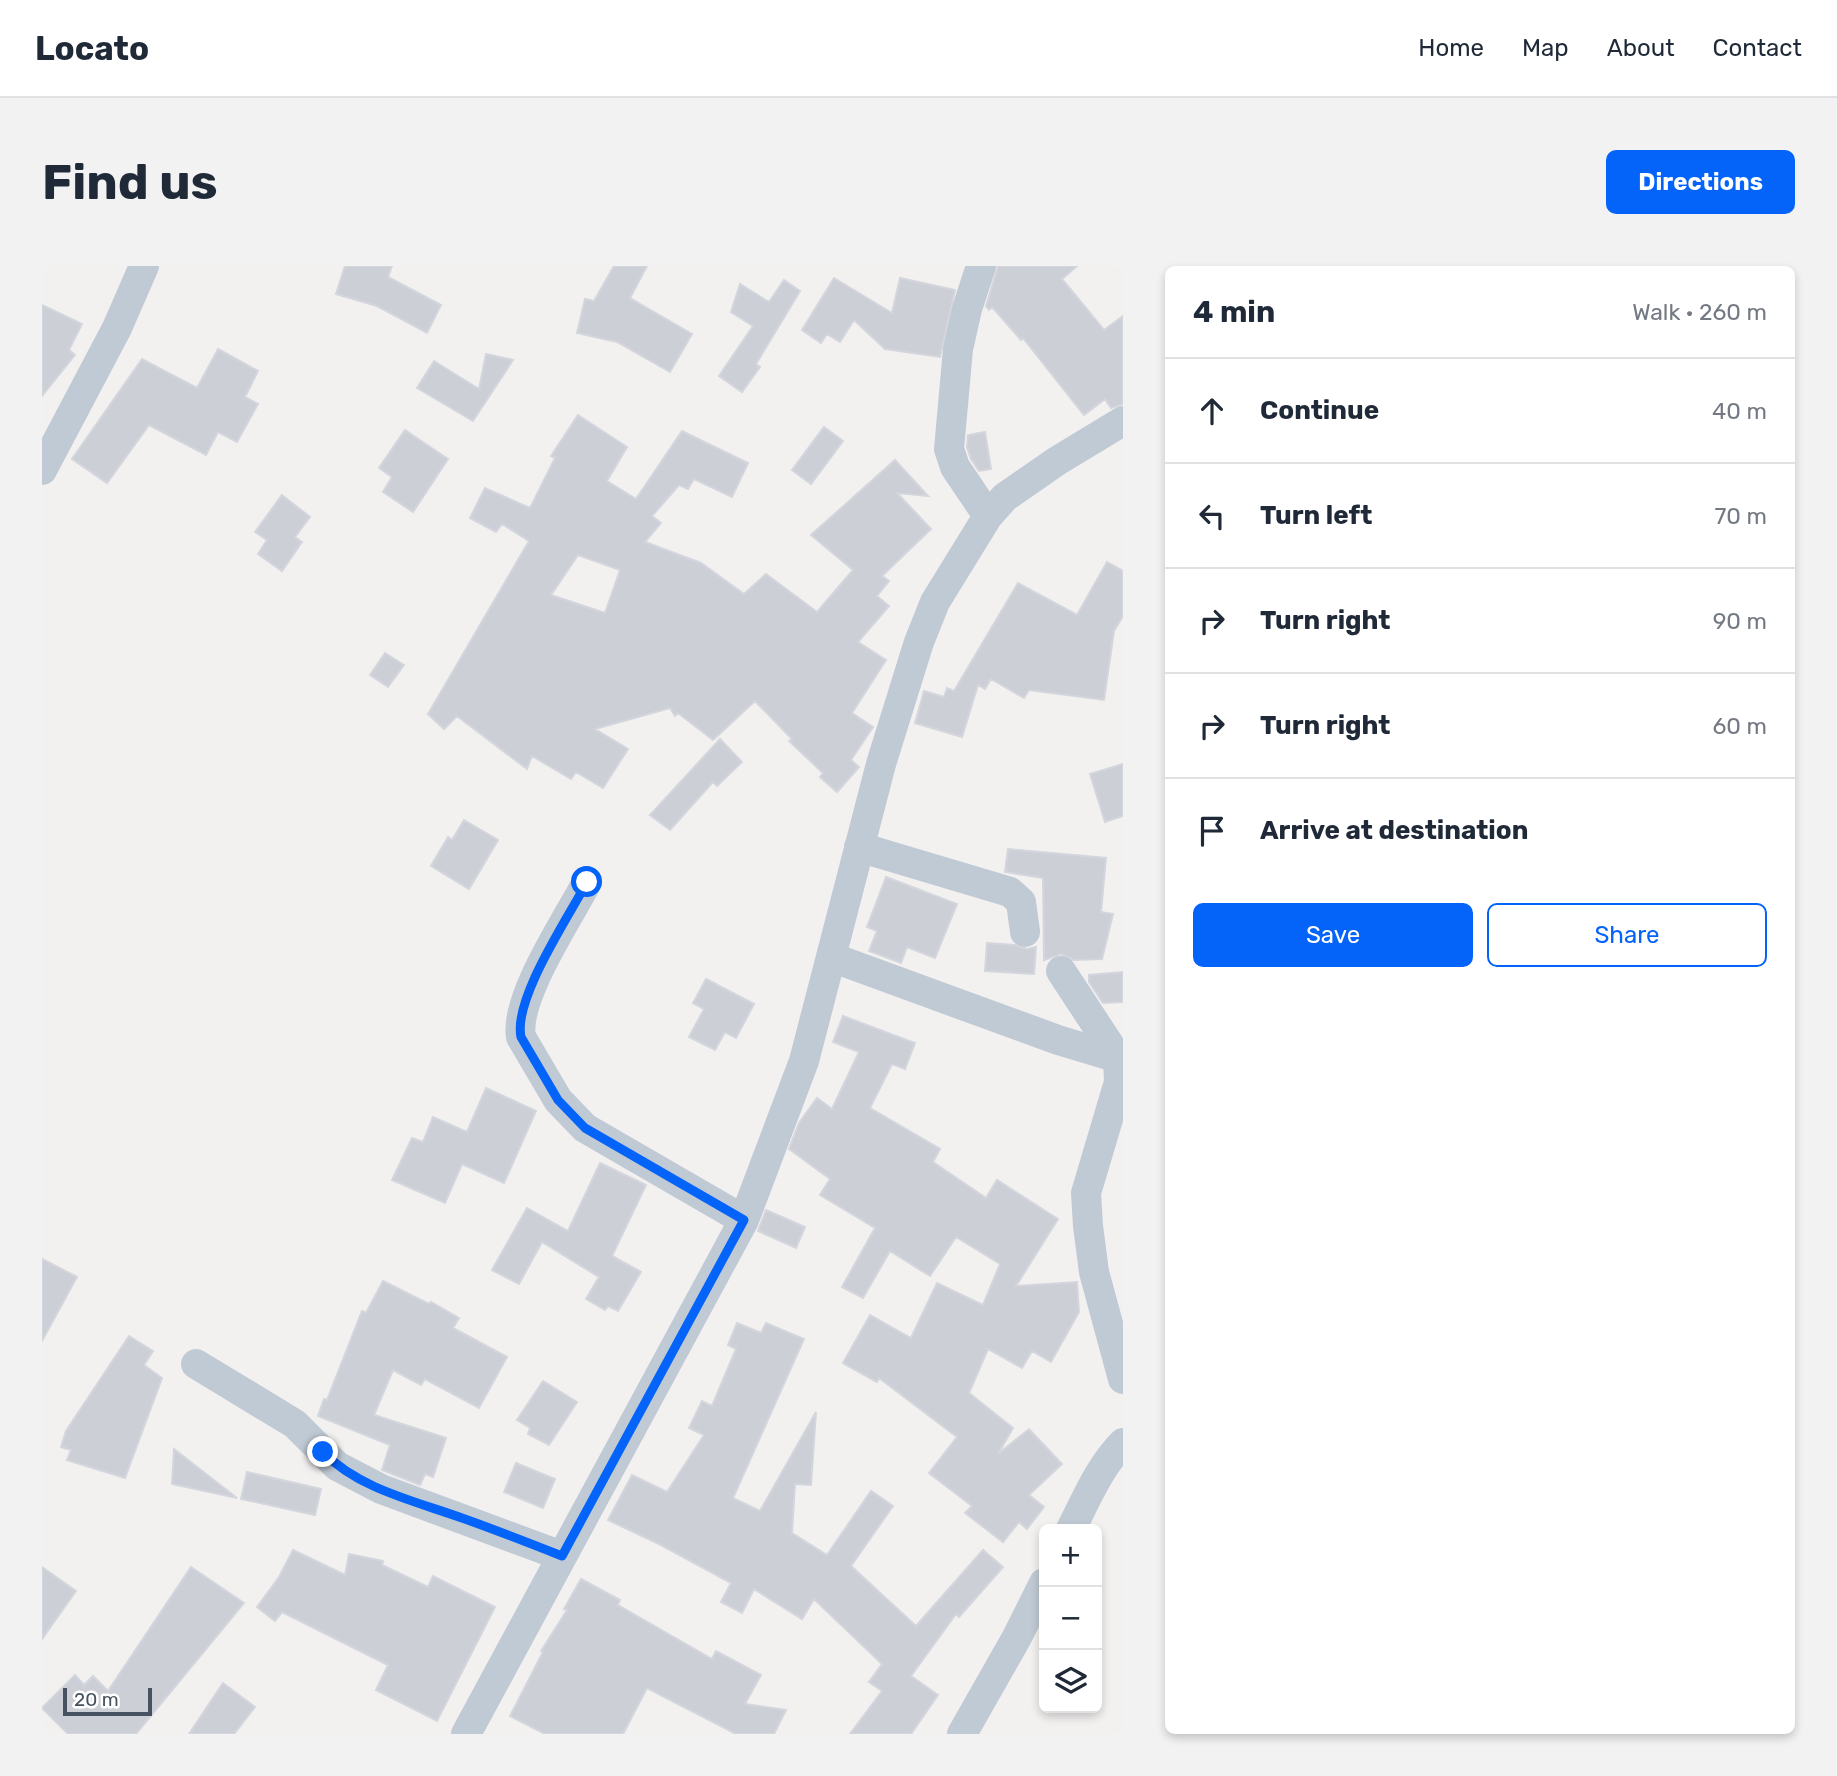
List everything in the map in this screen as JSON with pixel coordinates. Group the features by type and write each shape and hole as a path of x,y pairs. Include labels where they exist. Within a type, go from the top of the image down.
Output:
{"street":[{"path":"42,470 117,328 144,266"},
{"path":"981,266 958,349 949,449 955,467 988,516"},
{"path":"466,1734 744,1220 804,1061 884,751 934,601 988,516 1005,497 1024,482 1123,421"},
{"path":"859,847 1010,892 1021,902 1025,932"},
{"path":"587,882 522,1007 519,1026 521,1037 558,1100 585,1128 744,1220"},
{"path":"831,957 1058,1040 1118,1058"},
{"path":"1061,971 1118,1058 1119,1082 1086,1193 1094,1272 1123,1379"},
{"path":"196,1364 295,1424 337,1466 352,1476 562,1556"},
{"path":"1074,1524 1097,1478 1123,1443"},
{"path":"962,1734 1042,1587"}],"building":[{"path":"345,266 392,266 388,277 441,305 427,333 377,306 336,294"},
{"path":"614,266 647,266 630,298 692,334 670,372 617,342 577,333 585,299 594,301"},
{"path":"998,266 1077,266 1062,279 1104,330 1123,316 1123,404 1111,408 1105,399 1084,415 1023,338 1021,340 992,307 989,310 986,306"},
{"path":"834,278 892,313 900,278 955,290 940,357 885,349 854,320 840,342 827,334 821,343 802,330"},
{"path":"784,280 800,291 756,364 760,367 742,392 719,376 753,326 731,312 740,284 769,302"},
{"path":"42,305 82,324 69,350 75,355 42,396"},
{"path":"218,349 258,371 245,397 258,404 237,442 218,432 206,455 149,425 107,483 72,459 142,359 197,388"},
{"path":"486,354 513,360 473,421 417,388 434,361 479,389"},
{"path":"578,415 627,447 607,481 636,499 682,431 748,463 732,497 694,479 688,489 679,485 652,516 661,523 645,542 701,563 744,594 766,574 817,612 853,570 811,535 895,460 928,496 897,493 931,529 882,576 889,581 877,596 889,606 858,642 886,660 852,713 873,727 851,760 859,767 837,792 820,777 823,773 789,741 792,739 755,701 713,740 678,713 675,716 670,708 595,729 628,749 603,788 576,772 571,779 532,756 527,769 457,716 444,729 428,714 529,541 502,524 496,532 470,518 485,488 530,508 555,458 551,456","holes":["578,555 620,570 605,613 551,595"]},
{"path":"824,427 843,441 811,484 792,470"},
{"path":"405,430 448,459 413,512 383,492 392,477 379,468"},
{"path":"985,432 991,469 979,471 967,447 968,435"},
{"path":"282,495 310,517 295,537 302,542 282,571 258,554 267,540 255,532"},
{"path":"1107,562 1123,571 1123,616 1114,631 1104,700 1029,690 1024,698 991,679 985,689 978,685 962,737 915,723 924,691 944,697 947,688 954,691 1018,583 1077,615"},
{"path":"385,653 404,665 388,687 370,675"},
{"path":"720,739 742,762 717,786 713,782 670,830 650,815"},
{"path":"1123,764 1123,816 1105,822 1090,774"},
{"path":"464,820 498,840 469,889 431,866 448,837 452,840"},
{"path":"1008,849 1106,858 1101,912 1113,914 1102,959 1074,960 1061,954 1044,960 1043,878 1005,872"},
{"path":"886,877 957,904 935,958 907,947 901,963 869,951 877,931 867,927"},
{"path":"987,943 1015,945 1027,949 1036,947 1034,974 985,971"},
{"path":"1123,972 1123,1002 1103,1003 1089,982 1089,975"},
{"path":"706,979 754,1004 736,1038 725,1032 715,1050 689,1037 704,1009 693,1003"},
{"path":"843,1016 915,1043 905,1069 892,1064 870,1108 940,1149 933,1162 986,1198 997,1180 1058,1219 1016,1286 1077,1282 1079,1312 1051,1362 1032,1351 1022,1368 988,1349 969,1393 1013,1428 998,1454 1029,1429 1062,1464 1029,1495 1044,1507 1027,1529 1019,1522 1003,1542 965,1513 972,1506 929,1473 957,1437 879,1378 877,1382 843,1363 870,1315 911,1338 937,1283 983,1305 1000,1264 956,1237 930,1276 890,1251 863,1298 842,1287 875,1228 820,1195 830,1179 789,1149 799,1123 817,1098 832,1109 859,1052 833,1042"},
{"path":"486,1088 536,1111 504,1183 462,1164 445,1203 392,1180 412,1138 423,1142 433,1117 467,1132"},
{"path":"600,1163 646,1185 612,1256 641,1272 618,1311 608,1306 605,1310 586,1299 599,1277 542,1242 519,1284 492,1270 527,1208 568,1231"},
{"path":"766,1210 805,1227 796,1248 758,1231"},
{"path":"42,1259 77,1277 42,1341"},
{"path":"383,1281 429,1304 431,1302 459,1318 453,1328 507,1357 479,1408 425,1379 421,1385 393,1370 374,1415 446,1438 433,1477 425,1474 420,1485 382,1470 390,1445 318,1416 324,1399 327,1400 362,1311 366,1313"},
{"path":"737,1323 761,1333 766,1323 804,1339 733,1498 760,1511 816,1412 811,1485 795,1484 792,1533 827,1555 871,1491 893,1506 851,1566 916,1626 983,1550 1003,1567 959,1617 956,1614 911,1676 938,1695 911,1734 850,1734 882,1691 869,1682 882,1664 814,1599 802,1619 754,1589 742,1613 721,1602 731,1583 608,1520 632,1475 667,1492 704,1435 689,1428 702,1401 712,1406 736,1349 728,1345"},
{"path":"129,1336 153,1351 144,1365 162,1378 125,1478 67,1460 71,1450 61,1447 66,1431"},
{"path":"543,1381 577,1402 549,1445 528,1434 530,1428 517,1420"},
{"path":"174,1449 237,1498 172,1484"},
{"path":"516,1463 555,1479 543,1508 504,1492"},
{"path":"247,1472 321,1489 315,1515 241,1499"},
{"path":"293,1550 345,1575 349,1554 383,1561 382,1565 428,1587 433,1576 495,1607 437,1721 376,1690 388,1665 282,1612 275,1621 257,1607 279,1577"},
{"path":"42,1567 76,1591 42,1639"},
{"path":"191,1567 244,1603 136,1734 68,1734 42,1708 75,1675 84,1685 93,1676 108,1691"},
{"path":"581,1579 620,1600 618,1605 712,1659 716,1651 761,1675 745,1704 786,1710 774,1734 736,1734 647,1688 623,1734 545,1734 510,1716 543,1652 541,1651 567,1610 564,1609"},
{"path":"223,1683 255,1707 234,1734 189,1734"}],"route":[{"path":"323,1452 352,1476 381,1489 562,1556 744,1220 585,1128 558,1100 521,1037 519,1026 522,1007 587,882"}]}
